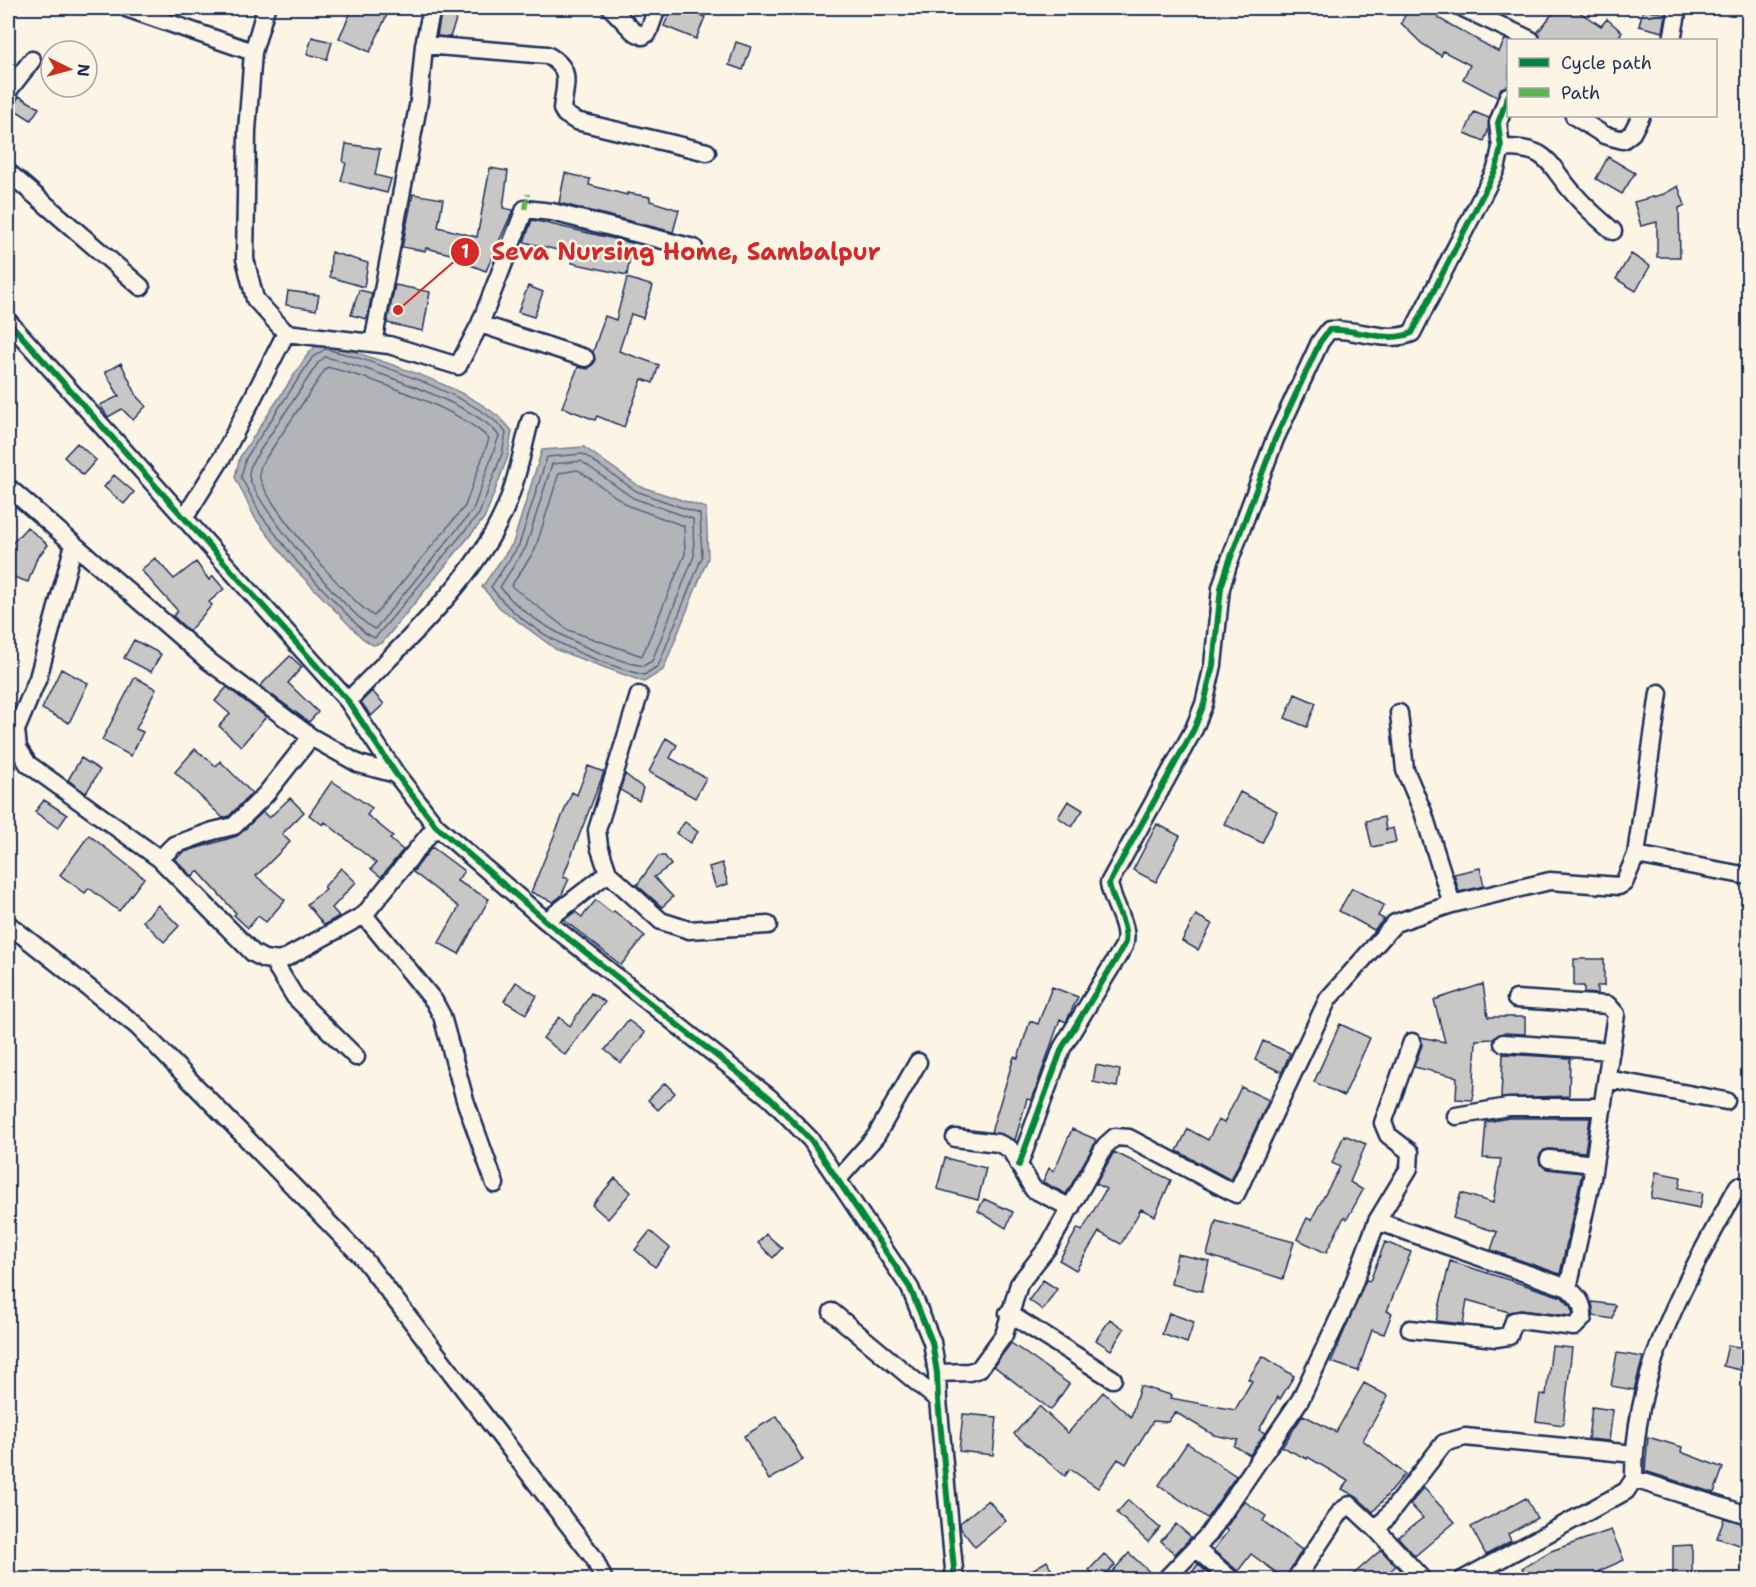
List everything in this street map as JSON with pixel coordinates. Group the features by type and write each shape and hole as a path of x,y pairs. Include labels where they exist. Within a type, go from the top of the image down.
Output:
{"street":[{"path":"126,8 253,52"},
{"path":"266,8 253,52 247,131 244,259 255,299 286,333 389,345 458,366 480,324 525,209 552,212 694,248"},
{"path":"373,344 419,101 424,45 432,8"},
{"path":"611,8 633,31 643,36 648,33 657,8"},
{"path":"1463,8 1529,39"},
{"path":"1672,39 1678,8"},
{"path":"424,45 547,56 560,62 566,72 562,109 570,118 707,152"},
{"path":"8,91 32,60"},
{"path":"1019,1165 1062,1048 1124,946 1126,930 1111,898 1109,883 1194,729 1204,704 1213,665 1221,588 1275,439 1320,342 1329,330 1340,329 1395,338 1412,333 1496,169 1501,148 1497,123 1507,100"},
{"path":"1576,117 1604,135 1623,140 1632,133 1640,117"},
{"path":"1501,148 1524,147 1539,153 1549,161 1574,195 1613,231"},
{"path":"8,172 141,287"},
{"path":"8,321 348,701 396,774 436,826 546,921 770,1098 811,1140 839,1178 910,1288 932,1342 938,1373 938,1400 955,1580"},
{"path":"480,324 585,358"},
{"path":"185,517 223,456 286,333"},
{"path":"348,701 417,629 485,547 509,498 530,421"},
{"path":"8,488 207,658 311,737 359,764 396,774"},
{"path":"74,544 38,678 16,730 13,744 28,764 160,859 253,953 273,961 280,961 364,915 436,826"},
{"path":"938,1373 969,1372 979,1369 1004,1335 1008,1313 1018,1284 1048,1247 1105,1146 1118,1136 1129,1138 1236,1194 1328,999 1395,923 1452,904 1551,881 1619,886 1624,883 1636,855 1659,693"},
{"path":"639,695 597,830 598,846 608,873 661,921 689,930 768,925"},
{"path":"1399,713 1405,770 1423,812 1452,904"},
{"path":"160,859 174,846 213,831 234,826 266,794 311,737"},
{"path":"1636,855 1749,876"},
{"path":"546,921 608,873"},
{"path":"364,915 434,1001 442,1016 465,1100 495,1184"},
{"path":"8,924 137,1026 363,1258 594,1558 604,1580"},
{"path":"273,961 295,997 356,1057"},
{"path":"1516,999 1608,1005 1616,1014 1594,1164 1568,1288"},
{"path":"1165,1580 1209,1534 1300,1401 1347,1301 1377,1221 1409,1168 1411,1158 1406,1147 1388,1135 1383,1123 1412,1042"},
{"path":"1503,1043 1611,1051"},
{"path":"839,1178 876,1136 918,1062"},
{"path":"1607,1079 1726,1101"},
{"path":"1456,1116 1508,1107 1603,1107"},
{"path":"955,1138 998,1143 1010,1149 1033,1189 1071,1208"},
{"path":"1549,1159 1594,1164"},
{"path":"1462,1580 1626,1491 1634,1479 1638,1422 1651,1371 1672,1308 1738,1186"},
{"path":"1377,1221 1568,1288 1581,1300 1584,1310 1583,1318 1574,1328 1520,1320 1515,1322 1509,1336 1496,1338 1410,1329"},
{"path":"832,1312 938,1400"},
{"path":"1008,1313 1113,1379"},
{"path":"1377,1530 1444,1443 1465,1437 1634,1454"},
{"path":"1634,1479 1749,1515"},
{"path":"1295,1580 1341,1511 1350,1505 1377,1530 1423,1580"},
{"path":"1196,1549 1232,1580"}],"water":[{"path":"326,343 426,377 453,389 497,416 512,431 508,456 485,517 382,643 373,645 362,638 292,566 255,518 235,477 240,457 308,354 316,346"},
{"path":"584,447 639,486 706,508 708,558 663,670 644,682 557,650 500,608 482,587 513,543 542,450"}],"building":[{"path":"353,8 390,8 370,52 339,38"},
{"path":"442,8 460,8 450,37 437,36"},
{"path":"672,8 705,8 702,16 705,17 696,39 664,26"},
{"path":"1409,8 1444,8 1438,18 1499,52 1505,39 1507,40 1507,86 1501,88 1497,97 1463,79 1470,65 1443,51 1441,56 1421,43 1401,23"},
{"path":"1557,8 1573,8 1601,26 1607,19 1622,32 1617,39 1541,39 1538,32"},
{"path":"1643,9 1666,14 1663,32 1639,26"},
{"path":"312,37 332,42 327,59 307,54"},
{"path":"736,42 751,47 743,70 729,65"},
{"path":"19,96 39,108 31,120 12,108"},
{"path":"1474,112 1489,118 1484,141 1465,133"},
{"path":"346,144 380,149 375,175 391,179 387,193 341,181 346,163 343,162"},
{"path":"1608,157 1635,173 1622,194 1596,179"},
{"path":"490,168 508,171 503,208 513,210 486,271 465,263 467,258 426,248 425,251 402,247 413,194 443,199 438,227 477,237"},
{"path":"565,173 590,179 589,185 627,195 627,193 650,197 650,201 679,210 673,232 559,203"},
{"path":"1678,186 1685,205 1679,208 1680,257 1657,257 1657,222 1641,226 1634,202 1664,194"},
{"path":"532,220 632,243 627,275 572,263 574,254 524,242"},
{"path":"331,252 368,263 364,287 330,277"},
{"path":"1631,254 1650,266 1636,291 1616,279"},
{"path":"627,278 653,286 643,318 631,314 619,351 659,365 653,383 642,379 624,427 597,416 595,420 562,407 578,367 588,369 595,362 593,352 605,316 616,320"},
{"path":"395,285 430,292 423,331 387,323"},
{"path":"528,286 543,292 534,317 518,312"},
{"path":"359,290 372,293 367,319 351,315"},
{"path":"288,291 319,295 316,310 286,305"},
{"path":"121,363 138,398 146,406 133,420 122,409 108,417 100,405 119,396 105,372"},
{"path":"77,443 96,460 83,475 64,457"},
{"path":"114,475 134,492 124,504 104,487"},
{"path":"27,527 48,545 37,558 28,582 8,575 8,548"},
{"path":"155,558 174,579 196,562 209,580 213,576 224,589 209,602 212,605 189,631 173,616 178,611 141,570"},
{"path":"134,640 161,654 151,672 124,658"},
{"path":"290,656 302,667 288,683 318,712 309,722 260,686"},
{"path":"61,669 88,683 69,723 42,709"},
{"path":"135,677 156,689 136,729 143,732 131,756 102,740"},
{"path":"227,687 266,717 241,746 219,726 230,714 215,701"},
{"path":"372,691 384,704 371,716 361,702"},
{"path":"1295,694 1316,703 1307,727 1285,718"},
{"path":"666,738 677,745 670,758 706,778 695,798 649,772"},
{"path":"195,749 216,766 220,761 252,793 229,816 223,818 175,772"},
{"path":"81,758 100,770 86,793 68,780"},
{"path":"588,766 604,772 563,877 569,879 561,896 553,902 531,892 572,792 577,795"},
{"path":"625,774 643,788 639,801 620,790"},
{"path":"332,781 372,808 367,815 393,836 390,839 403,850 381,877 371,869 376,863 325,822 323,825 309,815"},
{"path":"1240,792 1277,811 1262,843 1224,824"},
{"path":"290,798 304,812 282,834 290,842 256,876 285,900 266,922 258,916 248,928 234,915 236,913 198,871 193,877 175,859 184,852 237,836 263,812 269,818"},
{"path":"44,800 67,815 58,828 35,812"},
{"path":"1068,801 1083,810 1072,827 1058,817"},
{"path":"1384,817 1386,830 1393,828 1396,842 1372,847 1366,821"},
{"path":"685,822 698,832 690,843 676,833"},
{"path":"1157,824 1180,836 1156,882 1133,870"},
{"path":"89,835 144,878 119,911 89,888 85,893 60,875"},
{"path":"432,847 464,871 457,881 489,899 459,954 439,943 459,907 413,872"},
{"path":"658,856 665,856 671,865 654,877 673,897 662,907 637,885"},
{"path":"722,863 728,884 716,888 709,867"},
{"path":"341,868 356,882 332,908 339,916 324,925 307,904 326,889 324,887"},
{"path":"1480,868 1484,886 1459,892 1454,874"},
{"path":"1352,888 1384,905 1378,916 1384,919 1374,930 1339,911"},
{"path":"596,900 645,936 621,965 564,920 575,912 582,917"},
{"path":"158,905 179,926 164,942 143,921"},
{"path":"1196,915 1212,924 1198,950 1182,941"},
{"path":"1574,959 1604,959 1604,986 1597,986 1597,994 1584,993 1584,986 1574,986"},
{"path":"516,982 537,996 526,1014 504,1001"},
{"path":"1483,984 1488,1017 1525,1017 1525,1034 1503,1033 1493,1039 1476,1040 1473,1100 1456,1099 1457,1077 1414,1067 1422,1045 1421,1037 1445,1042 1434,1000"},
{"path":"1052,987 1078,997 1066,1022 1060,1019 1032,1100 1027,1099 1015,1140 991,1132 1014,1057 1018,1058 1030,1021 1038,1024"},
{"path":"591,993 605,1002 565,1055 543,1038 559,1017 570,1026"},
{"path":"628,1020 645,1033 621,1063 605,1050"},
{"path":"1340,1024 1370,1038 1344,1096 1314,1082"},
{"path":"1263,1041 1290,1053 1282,1072 1255,1060"},
{"path":"1503,1054 1570,1058 1569,1096 1501,1098"},
{"path":"1096,1065 1120,1070 1117,1087 1093,1082"},
{"path":"665,1083 675,1093 658,1110 648,1100"},
{"path":"1241,1087 1269,1100 1231,1180 1177,1151 1188,1129 1208,1140 1218,1120 1224,1123"},
{"path":"1509,1118 1590,1118 1585,1152 1550,1149 1544,1150 1539,1157 1540,1164 1547,1169 1582,1173 1560,1274 1491,1250 1497,1232 1453,1218 1461,1193 1493,1203 1501,1159 1483,1158 1486,1122"},
{"path":"1072,1129 1095,1139 1095,1143 1066,1194 1043,1182 1049,1168 1054,1171"},
{"path":"1344,1135 1366,1144 1350,1182 1363,1190 1347,1219 1344,1217 1326,1253 1297,1239 1307,1218 1311,1220 1340,1167 1332,1163"},
{"path":"1114,1152 1171,1180 1155,1216 1141,1209 1121,1244 1099,1232 1076,1270 1059,1260 1078,1228 1082,1231 1106,1189 1096,1184"},
{"path":"945,1158 986,1168 978,1200 937,1189"},
{"path":"1656,1172 1681,1177 1679,1188 1703,1193 1700,1208 1651,1198"},
{"path":"615,1178 631,1192 608,1219 592,1205"},
{"path":"984,1199 1013,1212 1006,1228 978,1211"},
{"path":"1216,1221 1294,1242 1283,1279 1207,1255"},
{"path":"650,1231 670,1248 655,1267 635,1250"},
{"path":"766,1234 782,1248 773,1258 758,1243"},
{"path":"1385,1242 1411,1252 1387,1311 1392,1313 1384,1334 1372,1330 1358,1371 1331,1362 1366,1280 1370,1281"},
{"path":"1177,1254 1209,1261 1202,1291 1171,1284"},
{"path":"1450,1261 1562,1297 1570,1306 1573,1314 1570,1316 1521,1310 1509,1312 1467,1300 1463,1324 1436,1321"},
{"path":"1043,1280 1057,1289 1043,1310 1029,1300"},
{"path":"1592,1302 1615,1305 1613,1319 1594,1316"},
{"path":"1169,1313 1194,1322 1187,1343 1162,1334"},
{"path":"1110,1319 1124,1329 1111,1350 1096,1340"},
{"path":"1011,1343 1069,1384 1051,1410 994,1366"},
{"path":"1728,1345 1749,1349 1749,1372 1723,1366"},
{"path":"1552,1346 1572,1348 1563,1425 1536,1421 1540,1394 1546,1395"},
{"path":"1617,1353 1643,1357 1634,1390 1611,1386"},
{"path":"1263,1356 1294,1376 1280,1399 1278,1397 1259,1430 1265,1433 1250,1455 1234,1446 1238,1440 1214,1435 1175,1412 1168,1422 1153,1421 1126,1464 1118,1459 1098,1488 1070,1469 1065,1476 1014,1434 1039,1406 1068,1433 1103,1392 1131,1417 1140,1386 1171,1395 1170,1398 1235,1410 1252,1381 1248,1379"},
{"path":"1364,1383 1388,1396 1363,1440 1405,1474 1373,1512 1357,1497 1342,1489 1348,1481 1308,1457 1307,1459 1282,1447 1303,1415 1336,1432"},
{"path":"1592,1407 1613,1410 1609,1441 1588,1439"},
{"path":"963,1414 997,1417 993,1455 959,1451"},
{"path":"777,1416 803,1460 769,1480 744,1436"},
{"path":"1648,1437 1682,1447 1681,1452 1723,1468 1714,1493 1645,1471"},
{"path":"1187,1443 1236,1476 1207,1518 1159,1485"},
{"path":"1424,1488 1455,1522 1415,1556 1398,1537 1423,1518 1410,1504"},
{"path":"1526,1498 1537,1518 1508,1534 1511,1541 1486,1555 1471,1527"},
{"path":"988,1500 1006,1521 975,1547 961,1529 960,1523"},
{"path":"1128,1500 1160,1528 1148,1542 1117,1513"},
{"path":"1244,1501 1266,1516 1263,1521 1302,1550 1285,1579 1251,1554 1238,1571 1213,1550 1228,1531 1225,1529"},
{"path":"1724,1518 1749,1525 1749,1548 1717,1538"},
{"path":"1176,1524 1191,1537 1175,1554 1161,1541"},
{"path":"1611,1530 1624,1560 1599,1571 1601,1575 1590,1580 1528,1580 1522,1568 1551,1551"},
{"path":"1692,1545 1692,1580 1673,1580 1673,1546"},
{"path":"1381,1550 1396,1566 1380,1580 1347,1580"},
{"path":"1129,1553 1155,1577 1155,1580 1105,1580"},
{"path":"1104,1554 1115,1565 1099,1580 1089,1570"},
{"path":"1047,1561 1057,1580 1015,1580"},
{"path":"1198,1564 1215,1580 1187,1580"}],"marked path":[{"path":"525,209 528,194"}],"cycle path":[{"path":"1019,1165 1062,1048 1124,946 1125,931 1109,883 1194,729 1204,704 1213,665 1221,588 1275,439 1320,342 1329,330 1392,337 1412,333 1496,169 1501,148 1498,123 1507,99"},
{"path":"8,321 348,701 396,774 436,826 546,921 770,1098 811,1140 910,1288 932,1342 937,1373 955,1580"}],"place":[{"name":"Seva Nursing Home, Sambalpur","path":"398,310"}]}
